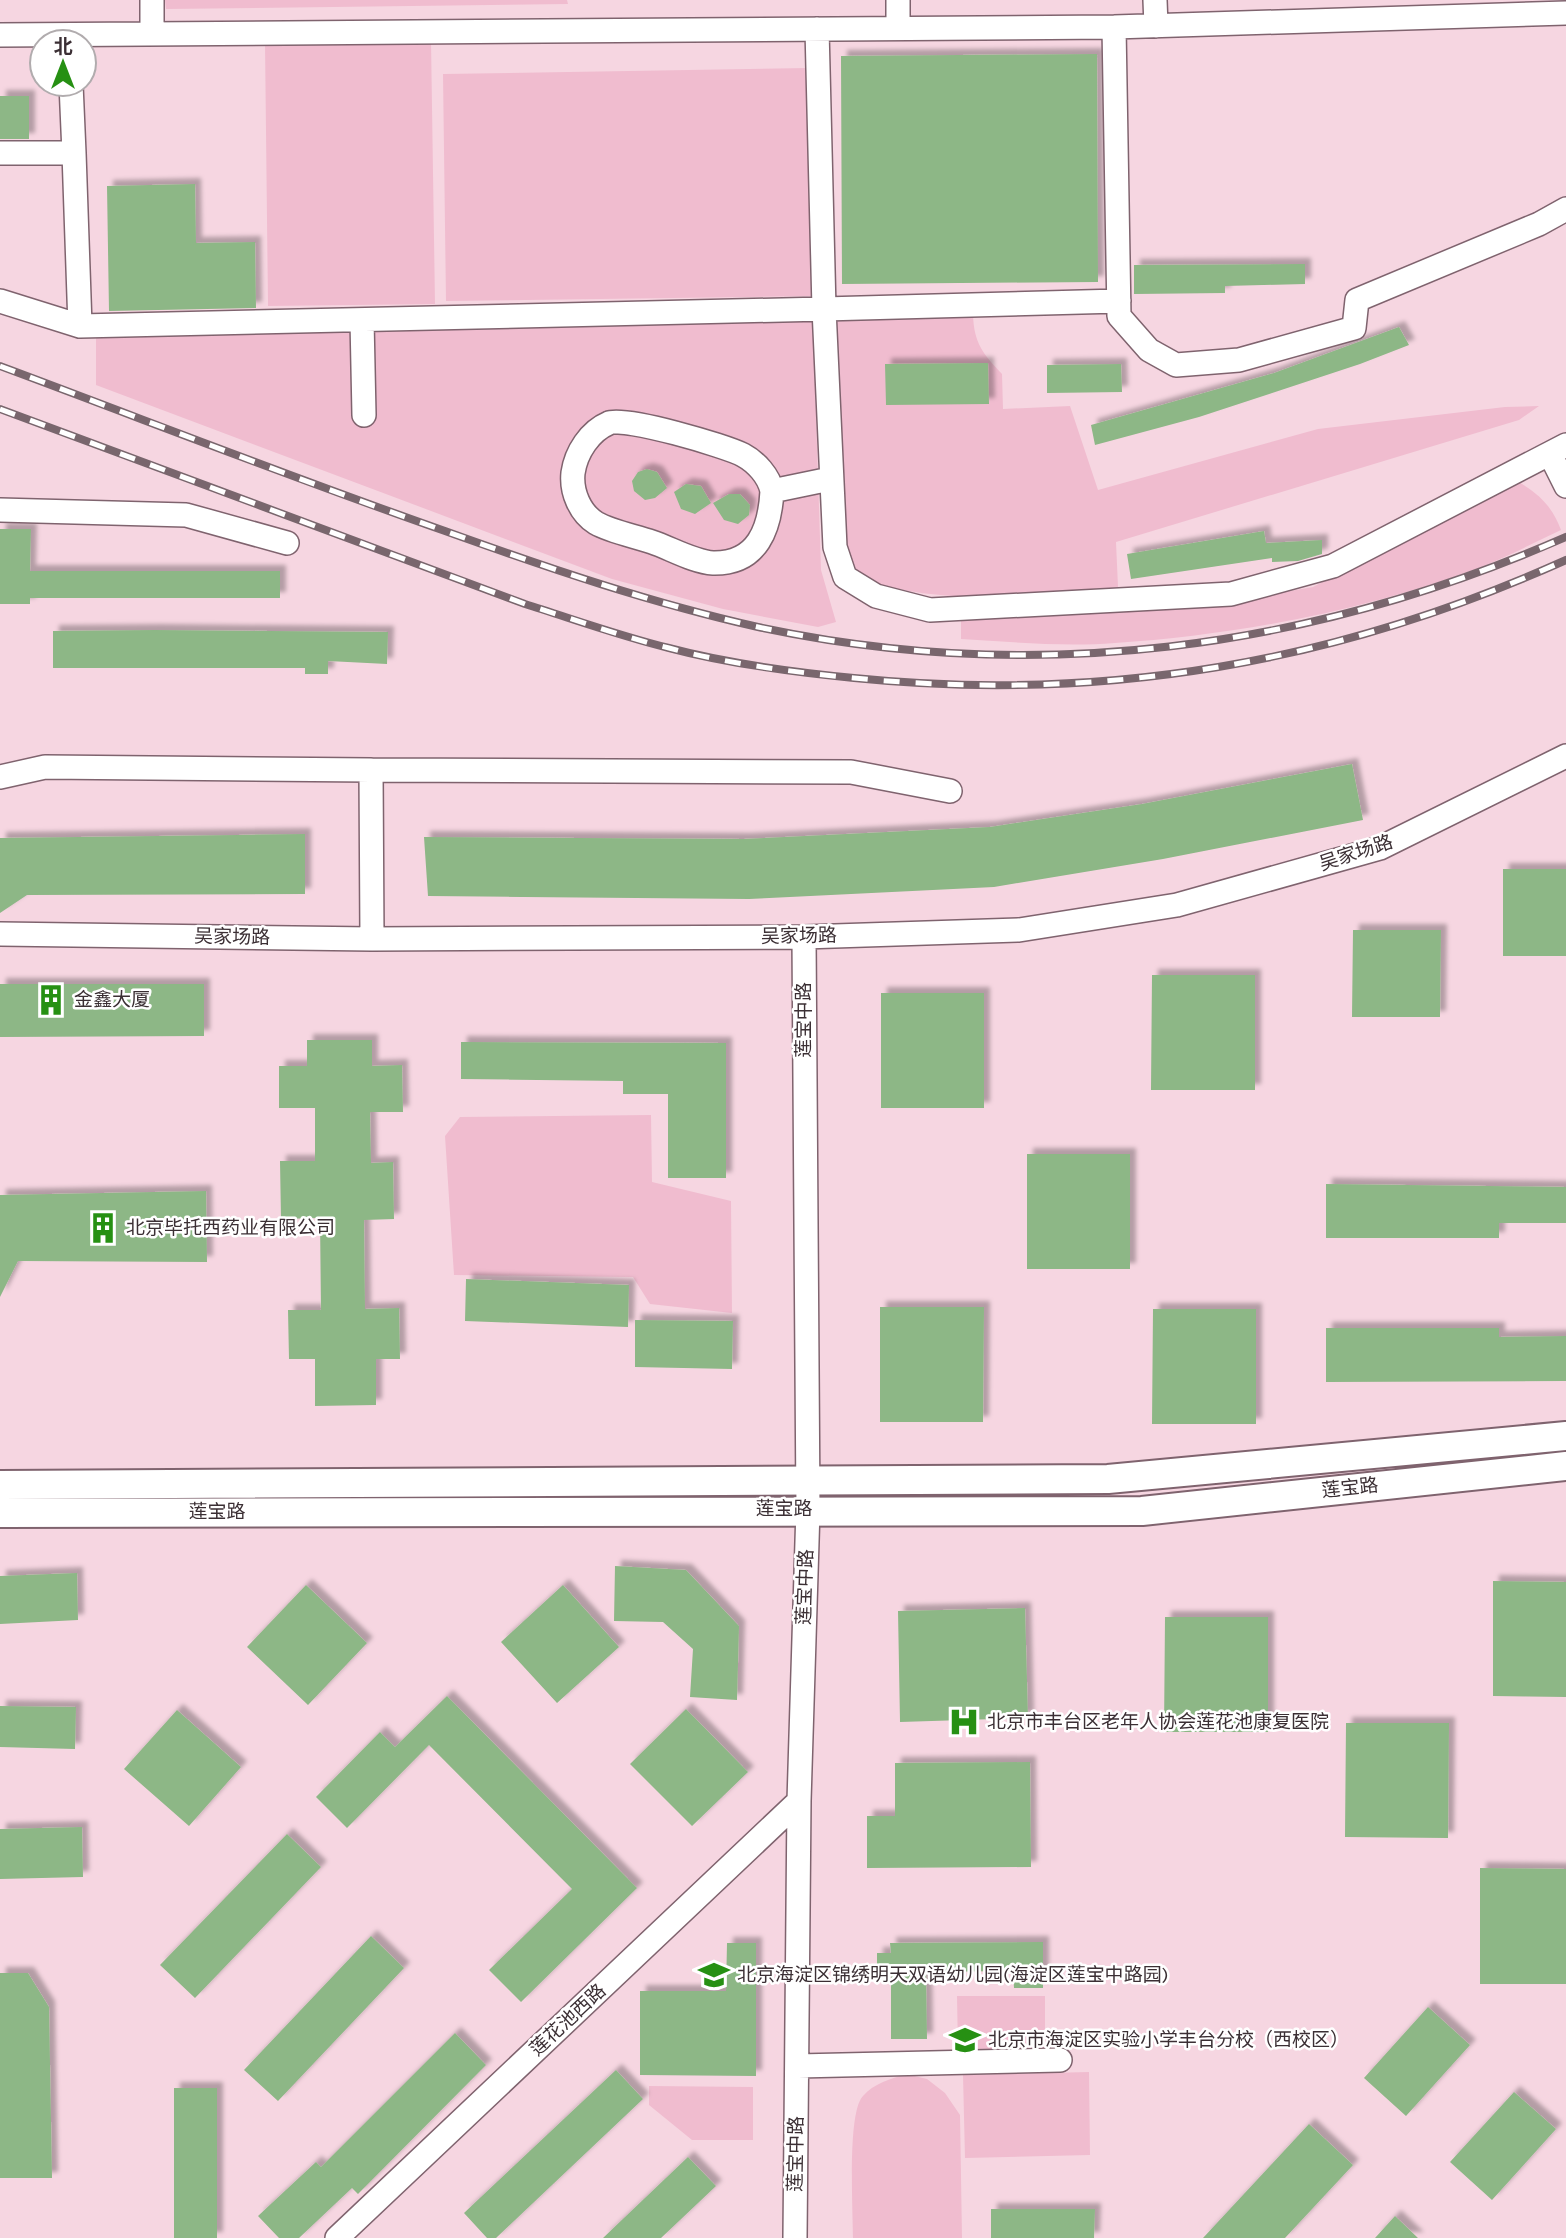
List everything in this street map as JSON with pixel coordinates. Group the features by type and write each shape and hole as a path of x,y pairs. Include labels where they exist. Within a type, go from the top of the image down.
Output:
{"main road":[{"name":"莲宝路","path":"0,1485 808,1478 1108,1479 1566,1436"},
{"name":"莲宝路","path":"0,1513 1143,1510 1566,1466"}],"street":[{"path":"152,0 152,33"},
{"path":"898,0 898,28"},
{"path":"1155,0 1156,26"},
{"path":"98,36 152,33 1114,27 1566,13"},
{"path":"1114,27 1119,316 1149,350 1176,365 1239,360 1354,328 1357,300 1539,224 1566,209"},
{"path":"817,29 824,309 835,547 845,577 876,596 930,610 1231,594 1333,566 1558,450 1566,486"},
{"path":"0,36 28,37"},
{"path":"72,98 80,326"},
{"path":"0,153 74,153"},
{"path":"0,301 80,326 1119,301"},
{"path":"362,320 364,415"},
{"path":"611,421 633,423 743,455 770,481 772,491 771,515 762,541 738,558 712,563 596,523 576,500 573,474 578,454 592,434 611,421"},
{"path":"772,491 830,479"},
{"path":"0,510 186,514 287,543"},
{"name":"吴家场路","path":"0,934 372,939 804,937 1019,930 1177,905 1380,848 1566,756"},
{"path":"0,777 45,767 851,772 950,791"},
{"path":"370,770 372,939"},
{"name":"莲宝中路","path":"795,2238 799,1801 808,1509 804,937"},
{"name":"莲花池西路","path":"337,2238 799,1801"},
{"path":"798,2066 1060,2060"}],"shaded area":[{"path":"165,0 567,0 568,4 166,9"},
{"path":"431,41 435,304 268,306 265,43"},
{"path":"808,68 812,296 446,301 443,74"},
{"path":"973,315 975,333 981,348 1002,374 1003,409 1070,406 1098,490 1318,429 1505,407 1539,406 1519,420 1116,542 1118,587 1029,597 963,597 902,590 876,583 849,565 840,523 837,317"},
{"path":"813,320 821,570 836,622 818,627 723,609 612,579 96,385 96,334"},
{"path":"1517,481 1544,501 1561,530 1484,566 1395,595 1349,608 1255,627 1161,639 1115,643 1038,644 961,639 961,615 1256,597 1313,587"},
{"path":"651,1115 652,1182 731,1201 732,1313 650,1304 633,1277 454,1275 445,1136 460,1117"},
{"path":"957,1996 1045,1996 1045,2049 958,2049"},
{"path":"1089,2072 1090,2155 965,2158 963,2075"},
{"path":"906,2074 927,2079 945,2093 960,2115 962,2238 853,2238 853,2141 858,2106 863,2096 872,2088"},
{"path":"649,2086 753,2087 753,2140 692,2140 649,2105"}],"building":[{"path":"1097,54 1098,282 842,284 841,56"},
{"path":"0,96 28,96 29,139 0,139"},
{"path":"195,184 196,243 255,242 256,308 109,311 107,186"},
{"path":"1305,264 1305,284 1225,286 1225,293 1134,294 1134,265"},
{"path":"1399,327 1409,345 1199,417 1095,445 1091,425 1274,373"},
{"path":"988,363 989,404 886,405 885,364"},
{"path":"1121,364 1122,392 1047,393 1047,365"},
{"path":"647,469 657,472 667,488 655,498 645,500 634,491 632,481 638,472"},
{"path":"686,484 701,486 711,503 695,514 681,509 674,492"},
{"path":"729,494 740,494 750,505 749,515 738,524 724,520 713,503"},
{"path":"0,529 31,529 30,571 280,571 280,598 30,598 30,604 0,604"},
{"path":"1264,531 1266,543 1322,540 1322,554 1298,561 1272,562 1272,558 1131,579 1127,554"},
{"path":"53,631 388,632 387,664 328,661 328,674 305,674 305,668 53,668"},
{"path":"1352,764 1363,820 1163,859 994,887 749,899 428,896 424,837 744,839 990,827 1142,804"},
{"path":"305,834 305,894 27,895 0,913 0,838"},
{"path":"1503,869 1566,869 1566,956 1503,956"},
{"path":"1353,930 1441,930 1440,1017 1352,1017"},
{"path":"1152,975 1255,975 1255,1090 1151,1090"},
{"name":"金鑫大厦","path":"0,984 204,984 204,1036 0,1037"},
{"path":"881,993 984,993 984,1108 881,1108"},
{"path":"307,1040 372,1040 372,1066 402,1065 403,1112 370,1112 371,1163 393,1162 394,1219 364,1220 365,1309 399,1308 400,1359 376,1359 376,1405 315,1406 315,1359 289,1359 288,1310 321,1310 320,1218 281,1219 280,1161 315,1161 315,1108 279,1108 279,1066 307,1066"},
{"path":"461,1042 726,1043 726,1178 668,1178 668,1094 623,1094 623,1081 461,1079"},
{"path":"1027,1154 1130,1154 1130,1269 1027,1269"},
{"path":"1326,1184 1566,1187 1566,1223 1499,1223 1499,1238 1326,1238"},
{"name":"北京毕托西药业有限公司","path":"206,1191 207,1262 18,1261 0,1297 0,1195"},
{"path":"466,1279 629,1285 628,1327 465,1321"},
{"path":"880,1307 984,1307 983,1422 880,1422"},
{"path":"1153,1309 1256,1309 1256,1424 1152,1424"},
{"path":"635,1320 733,1321 732,1369 635,1367"},
{"path":"1326,1328 1499,1328 1499,1337 1566,1336 1566,1381 1326,1382"},
{"path":"615,1566 686,1570 739,1626 737,1700 690,1697 693,1649 663,1622 614,1621"},
{"path":"77,1573 78,1620 0,1624 0,1576"},
{"path":"1493,1581 1566,1582 1566,1697 1493,1696"},
{"path":"306,1585 367,1643 308,1705 247,1647"},
{"path":"563,1585 619,1647 557,1703 501,1642"},
{"path":"1025,1608 1028,1718 900,1722 898,1611"},
{"path":"1165,1617 1268,1617 1268,1732 1164,1732"},
{"path":"447,1696 637,1888 521,2002 489,1970 572,1889 429,1745 347,1828 316,1797 380,1732 395,1747"},
{"path":"0,1706 76,1707 75,1749 0,1747"},
{"path":"686,1709 748,1772 692,1826 630,1764"},
{"path":"177,1710 241,1767 189,1826 124,1769"},
{"path":"1346,1723 1449,1723 1448,1838 1345,1837"},
{"path":"1030,1762 1031,1867 867,1868 867,1816 895,1816 895,1763"},
{"path":"82,1827 83,1877 0,1879 0,1829"},
{"path":"287,1834 321,1867 195,1998 160,1965"},
{"path":"1480,1868 1566,1869 1566,1984 1480,1984"},
{"path":"371,1936 404,1968 278,2101 244,2070"},
{"path":"1043,1942 1043,1988 1014,1988 1013,1971 926,1972 927,2039 891,2039 891,1974 877,1974 877,1953 891,1953 890,1943"},
{"path":"727,1943 756,1943 756,2076 640,2075 640,1991 726,1991"},
{"path":"0,1973 28,1973 49,2007 52,2178 0,2178"},
{"path":"1428,2007 1470,2045 1406,2116 1364,2078"},
{"path":"455,2033 486,2065 358,2194 352,2188 299,2238 279,2238 258,2216 316,2162 321,2167"},
{"path":"616,2070 643,2099 496,2238 487,2238 464,2213"},
{"path":"174,2088 217,2088 217,2238 174,2238"},
{"path":"1514,2092 1556,2129 1492,2200 1450,2162"},
{"path":"1309,2124 1353,2165 1285,2238 1203,2238"},
{"path":"688,2157 716,2186 661,2238 603,2238"},
{"path":"991,2209 1095,2209 1094,2238 991,2238"},
{"path":"1395,2216 1418,2238 1375,2238"}],"railway":[{"path":"0,366 333,491 561,571 718,618 862,645 965,654 1067,654 1169,646 1270,631 1370,607 1469,576 1566,537"},
{"path":"0,409 525,604 597,627 714,659 854,678 947,684 1039,685 1129,679 1218,667 1306,649 1393,625 1480,596 1566,560"}],"place":[{"name":"金鑫大厦","path":"51,1000"},
{"name":"北京毕托西药业有限公司","path":"103,1228"},
{"name":"北京市丰台区老年人协会莲花池康复医院","path":"964,1722"},
{"name":"北京海淀区锦绣明天双语幼儿园(海淀区莲宝中路园)","path":"714,1975"},
{"name":"北京市海淀区实验小学丰台分校（西校区）","path":"965,2040"}]}
